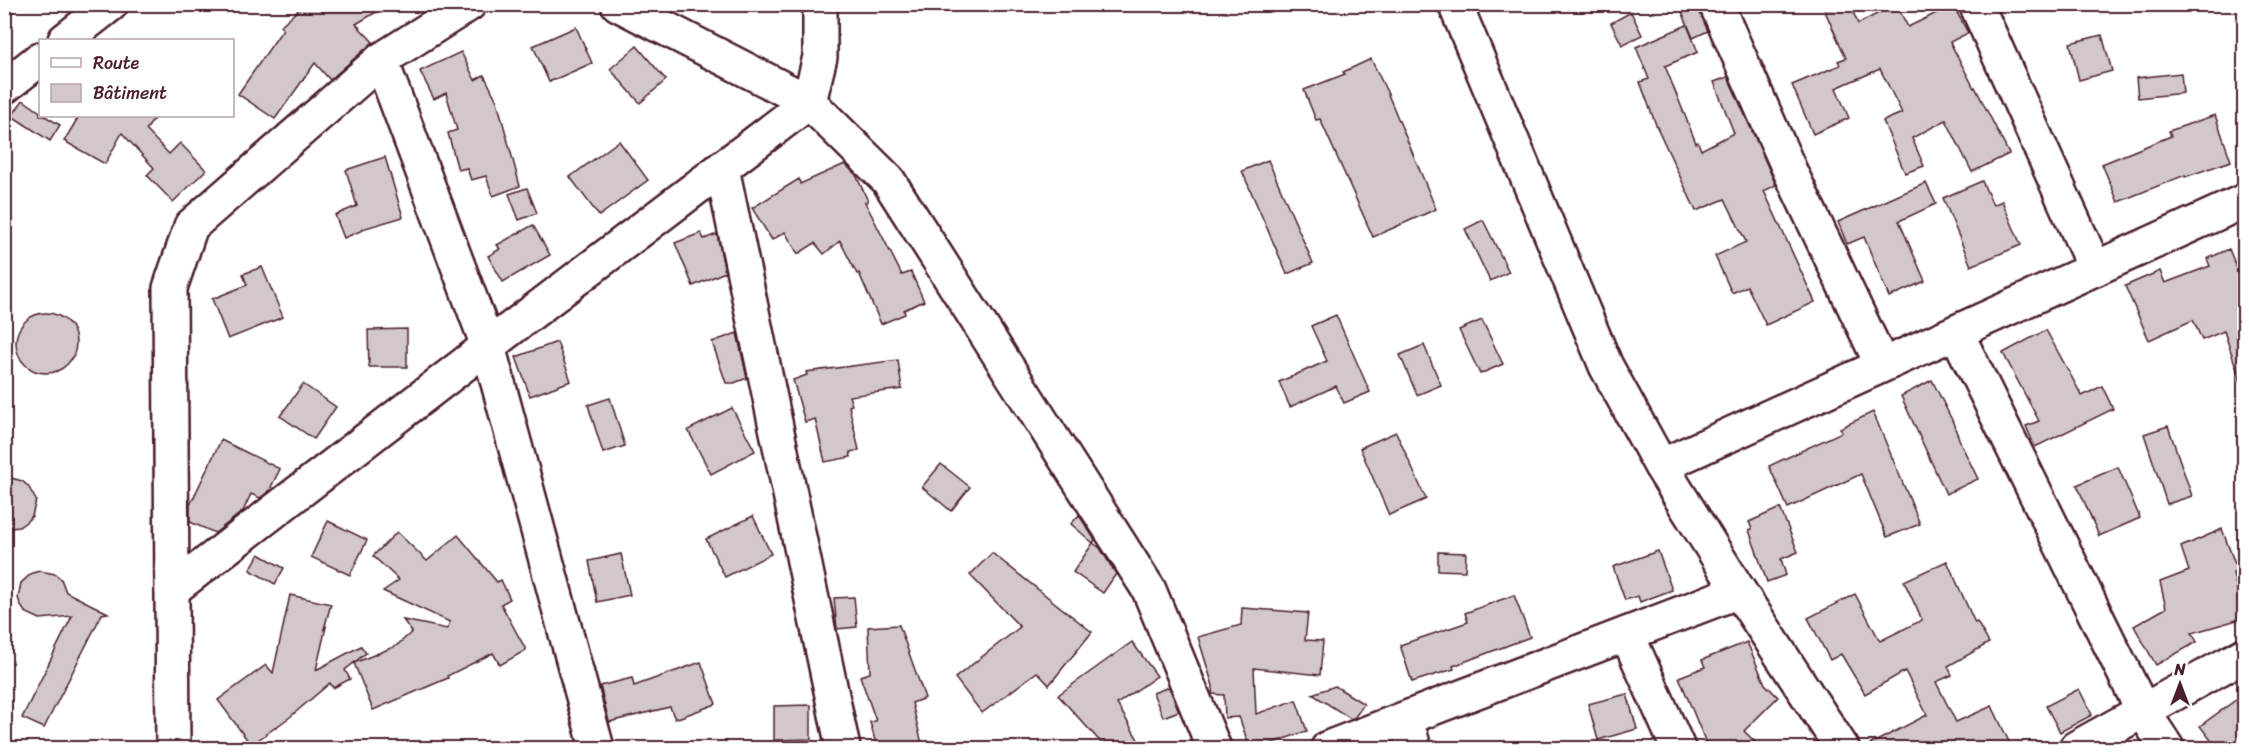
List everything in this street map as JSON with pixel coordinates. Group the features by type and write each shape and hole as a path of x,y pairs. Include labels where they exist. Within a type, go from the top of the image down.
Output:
{"street":[{"path":"65,39 111,4"},
{"path":"173,748 170,288 191,225 381,60 469,4"},
{"path":"618,4 809,102 888,180 1149,590 1214,748"},
{"path":"172,590 809,102 820,57 820,4"},
{"path":"1455,4 1606,366 1661,466 1739,591 1842,748"},
{"path":"1716,4 1790,171 1882,366"},
{"path":"1976,4 2095,269"},
{"path":"4,87 39,60"},
{"path":"381,60 488,346 597,748"},
{"path":"722,168 843,748"},
{"path":"1661,466 2244,201"},
{"path":"1956,332 2143,711 2167,748"},
{"path":"1328,748 1410,734 1627,634 1739,591"},
{"path":"1627,634 1678,748"},
{"path":"2076,748 2244,655"}],"building":[{"path":"305,4 390,4 356,24 373,42 330,80 315,63 275,119 238,94 283,29 280,26"},
{"path":"1679,4 1698,4 1708,31 1693,38"},
{"path":"1835,4 1850,4 1858,24 1896,4 1908,27 1953,5 1968,33 1950,42 2009,154 1972,172 1946,120 1912,138 1924,166 1905,173 1883,121 1902,113 1880,69 1836,88 1849,118 1813,134 1792,85 1840,65 1838,61 1846,58 1824,9"},
{"path":"1631,12 1642,35 1622,45 1611,23"},
{"path":"1687,25 1698,52 1665,66 1696,143 1698,142 1701,150 1734,133 1714,82 1728,77 1776,185 1764,191 1815,302 1766,325 1747,286 1732,293 1715,256 1746,242 1725,199 1696,211 1656,125 1640,82 1649,79 1636,47"},
{"path":"576,27 592,63 549,82 533,46"},
{"path":"2102,35 2112,71 2079,80 2070,43"},
{"path":"637,46 666,80 640,103 610,69"},
{"path":"461,52 475,80 484,75 497,101 520,186 493,196 486,176 471,180 467,168 458,170 448,133 457,130 446,93 434,99 420,71"},
{"path":"1371,59 1436,209 1373,237 1320,119 1316,120 1304,90 1345,74 1343,72"},
{"path":"2181,73 2183,93 2138,98 2136,78"},
{"path":"23,100 39,111 39,117 47,117 60,125 50,141 12,116"},
{"path":"2215,115 2231,161 2185,177 2185,175 2118,202 2102,164 2171,136 2169,131"},
{"path":"78,117 155,117 146,130 169,154 180,143 206,170 173,202 147,175 154,168 122,133 105,164 64,141"},
{"path":"619,141 648,180 599,216 570,177"},
{"path":"385,157 403,217 362,229 344,238 335,215 357,206 346,170"},
{"path":"1268,160 1313,263 1287,274 1242,171"},
{"path":"845,164 856,175 868,201 865,202 902,275 911,272 924,301 904,310 905,314 881,324 859,273 857,274 840,241 824,254 815,243 798,254 785,232 772,240 752,208 799,179 800,184"},
{"path":"1982,181 1993,205 2002,201 2021,245 1971,266 1943,198"},
{"path":"1926,183 1936,204 1899,221 1925,281 1889,297 1864,237 1847,244 1838,222"},
{"path":"527,188 537,213 519,220 509,194"},
{"path":"1483,220 1509,272 1490,281 1465,229"},
{"path":"533,225 550,255 503,282 488,256 500,249 497,245"},
{"path":"701,233 704,239 717,234 725,272 693,286 675,243"},
{"path":"2229,249 2244,286 2244,381 2241,382 2224,331 2202,340 2193,320 2149,340 2125,286 2160,271 2165,283 2210,266 2207,259"},
{"path":"262,267 283,317 228,339 212,299 247,285 243,274"},
{"path":"40,313 52,313 63,318 71,326 76,343 74,355 63,368 52,373 40,373 29,368 21,360 16,349 16,337 21,326 29,318"},
{"path":"1336,315 1370,392 1344,403 1336,386 1290,407 1279,382 1327,361 1311,326"},
{"path":"1482,320 1503,364 1480,374 1459,330"},
{"path":"407,329 407,367 369,367 368,330"},
{"path":"2046,330 2082,396 2102,386 2113,409 2035,447 2026,426 2039,421 2003,353"},
{"path":"737,333 747,378 734,383 726,383 712,342"},
{"path":"557,342 571,381 530,396 516,357"},
{"path":"1424,345 1441,385 1417,395 1400,355"},
{"path":"898,360 902,389 849,396 852,405 849,406 859,450 850,452 851,457 825,462 815,419 805,422 793,380 807,375 806,372"},
{"path":"1932,380 1978,479 1946,494 1901,396"},
{"path":"303,384 336,407 314,439 280,416"},
{"path":"610,398 625,446 603,453 588,405"},
{"path":"732,408 755,451 711,474 688,430"},
{"path":"1873,412 1920,524 1887,537 1861,474 1788,508 1769,466 1842,432 1840,428"},
{"path":"2168,426 2192,496 2167,504 2144,434"},
{"path":"1396,432 1426,499 1389,515 1360,448"},
{"path":"221,440 280,469 269,491 260,498 251,494 243,511 215,533 190,522 190,505"},
{"path":"941,464 970,487 951,511 922,487"},
{"path":"2118,467 2140,518 2099,536 2077,485"},
{"path":"4,476 22,481 28,486 36,500 32,516 19,527 4,529"},
{"path":"1780,508 1798,552 1781,559 1786,575 1767,582 1749,530 1752,529 1749,522"},
{"path":"1079,515 1095,540 1093,543 1071,524"},
{"path":"753,516 771,554 725,577 706,539"},
{"path":"328,521 367,540 350,575 311,557"},
{"path":"2222,529 2238,572 2233,573 2244,618 2192,633 2197,642 2156,665 2134,626 2166,608 2160,582 2189,571 2181,547"},
{"path":"397,532 427,561 458,535 497,582 501,580 510,599 501,604 526,650 500,665 493,653 447,676 448,678 373,710 354,663 396,646 412,632 403,620 447,629 450,622 383,591 399,580 373,556"},
{"path":"1093,543 1100,548 1116,574 1103,593 1073,572"},
{"path":"1658,551 1672,590 1640,602 1638,596 1625,600 1613,567"},
{"path":"1438,552 1466,553 1465,571 1438,570"},
{"path":"992,553 1092,632 1049,685 1037,672 982,713 955,678 1020,627 970,575"},
{"path":"259,554 284,568 275,584 250,570"},
{"path":"621,554 630,595 597,602 589,561"},
{"path":"1947,561 1975,623 1977,622 1989,643 1948,666 1952,675 1936,682 1956,722 1992,706 2012,748 1863,748 1927,715 1905,671 1865,694 1841,654 1830,660 1808,618 1855,594 1880,641 1922,620 1904,581"},
{"path":"40,571 55,574 61,579 66,592 108,613 102,614 44,728 22,718 72,616 40,619 25,612 18,598 21,583 32,573"},
{"path":"290,595 331,604 316,670 361,646 366,653 345,670 350,679 333,688 330,683 290,717 251,745 218,700 266,665 273,673"},
{"path":"1514,595 1530,637 1453,666 1454,669 1412,682 1400,645 1468,622 1465,613"},
{"path":"854,597 857,627 837,629 834,598"},
{"path":"1242,608 1308,613 1305,640 1323,641 1320,675 1254,668 1256,714 1296,700 1307,731 1258,748 1250,748 1239,717 1225,718 1224,695 1212,694 1213,686 1198,637 1241,625"},
{"path":"899,625 925,698 912,703 923,748 877,748 870,722 876,721 860,676 870,673 868,627"},
{"path":"1132,642 1157,676 1117,704 1143,748 1106,748 1058,695"},
{"path":"1747,642 1765,684 1778,697 1744,731 1761,748 1708,748 1679,677 1705,667 1702,660"},
{"path":"701,662 716,704 675,719 670,707 609,722 600,686 632,678 634,686"},
{"path":"1335,686 1364,704 1355,717 1351,719 1312,694"},
{"path":"1169,687 1179,711 1163,717 1153,693"},
{"path":"2079,689 2092,715 2060,732 2046,706"},
{"path":"1627,694 1637,729 1598,740 1588,704"},
{"path":"2237,699 2244,709 2244,748 2217,748 2200,726"},
{"path":"811,705 811,739 774,740 774,706"}]}
